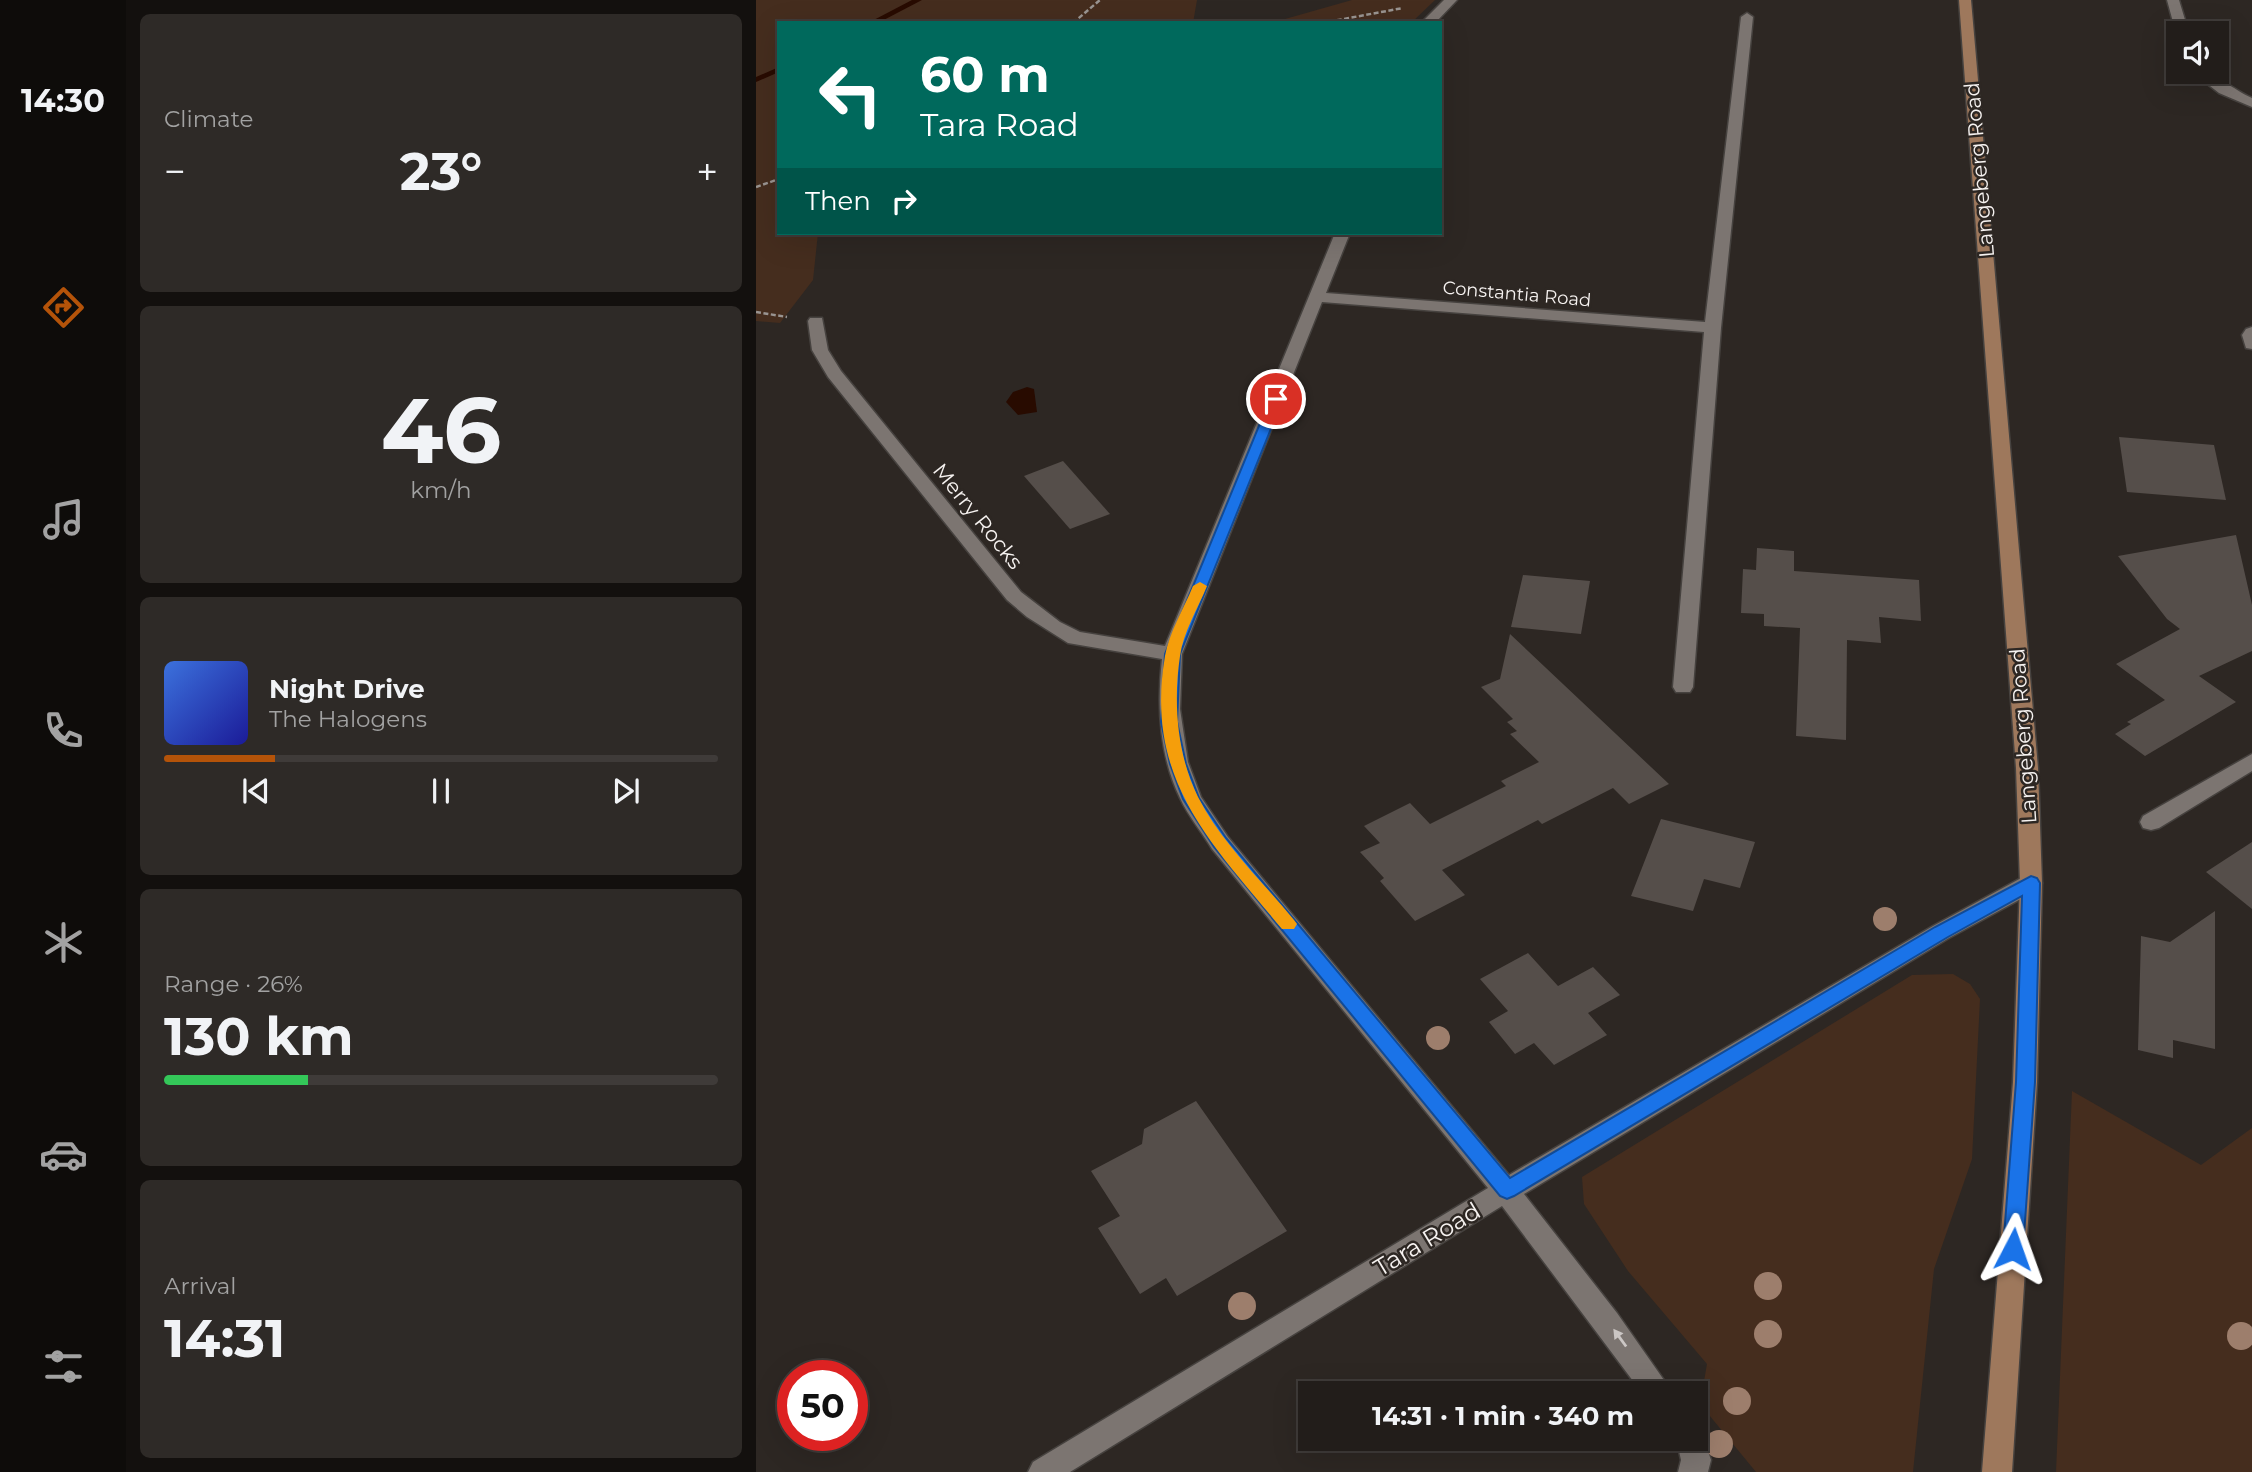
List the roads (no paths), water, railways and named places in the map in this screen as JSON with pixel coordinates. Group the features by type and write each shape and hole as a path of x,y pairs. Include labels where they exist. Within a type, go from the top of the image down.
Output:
{"main road":[{"name":"Langeberg Road","path":"1965,0 2027,768 2031,883 2025,1082 1997,1472"}],"street":[{"path":"2173,0 2179,21"},
{"path":"1429,21 1450,1"},
{"path":"1683,687 1713,328 1747,17"},
{"path":"2216,84 2252,103"},
{"path":"1341,235 1172,654 1169,722 1178,764 1191,799 1220,842 1507,1190 1589,1295 1650,1381"},
{"name":"Constantia Road","path":"1318,297 1713,328"},
{"name":"Merry Rocks","path":"816,321 820,350 834,373 1014,596 1053,628 1075,638 1172,654"},
{"path":"2252,332 2252,344"},
{"path":"2151,822 2252,761"},
{"name":"Tara Road","path":"1043,1472 1507,1190 1941,932 2031,883"},
{"path":"1693,1472 1696,1460 1694,1451"}],"waterway":[{"path":"876,21 918,0"},
{"path":"756,80 777,70"}]}
